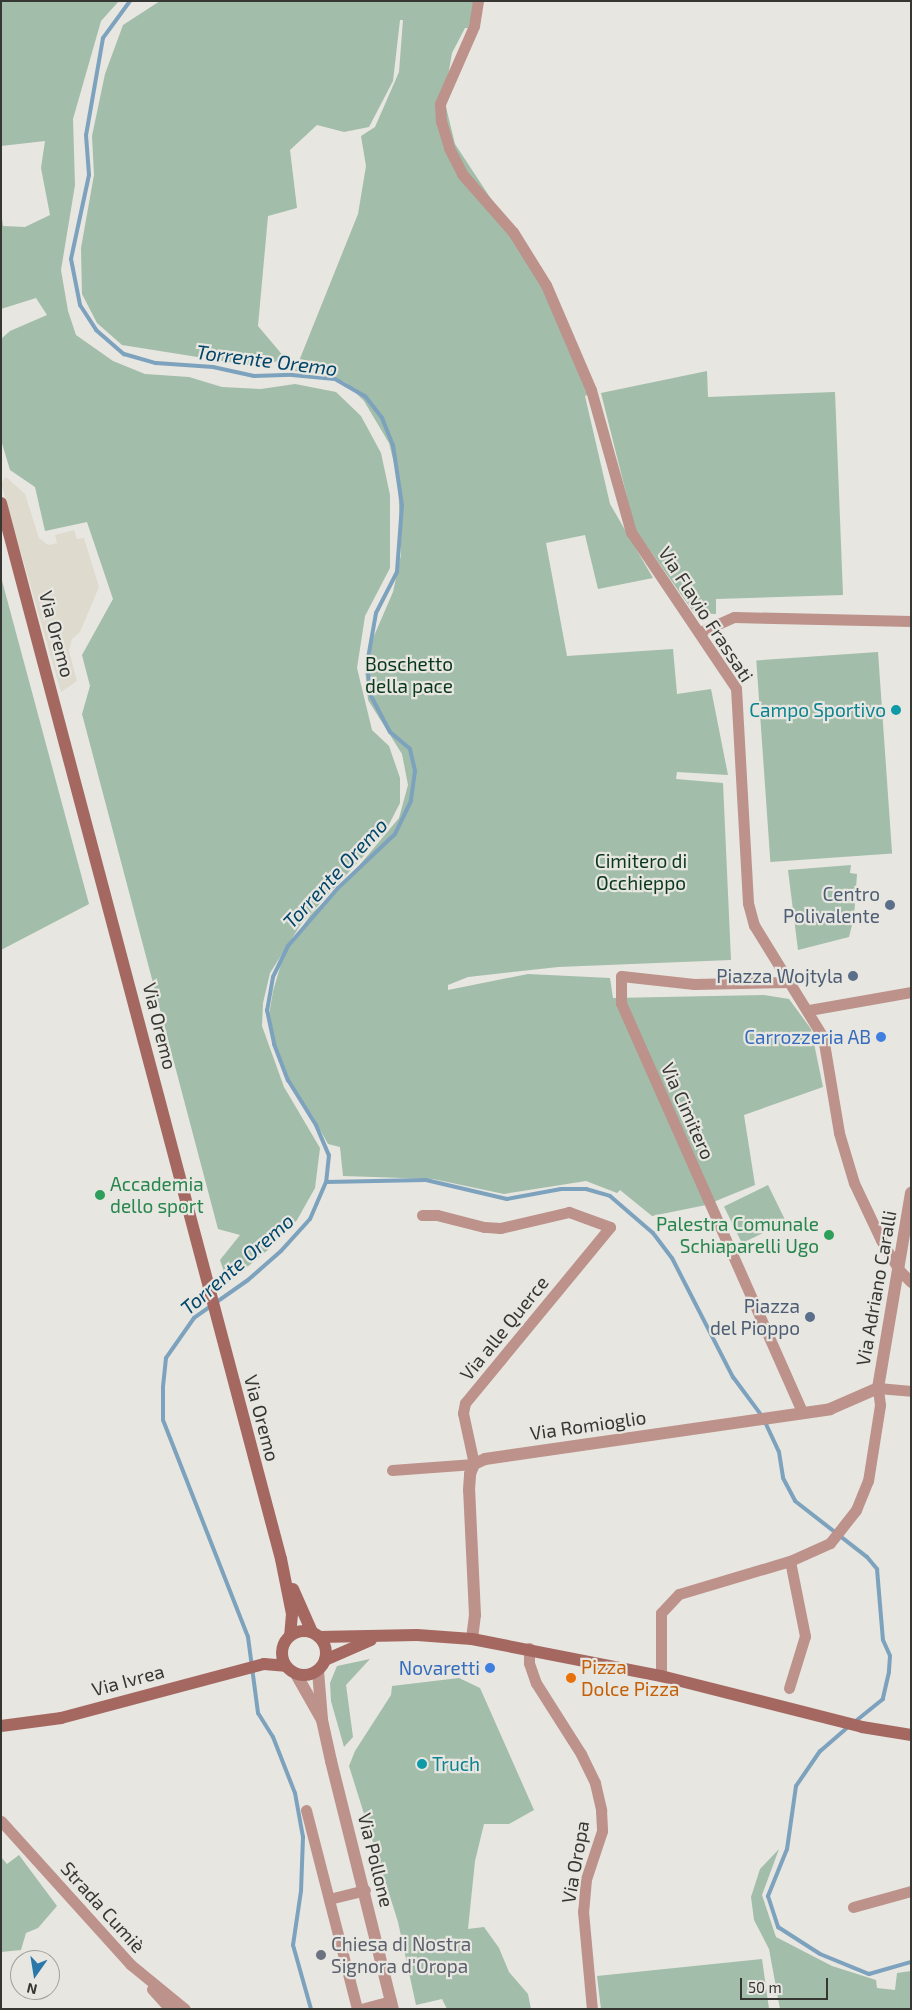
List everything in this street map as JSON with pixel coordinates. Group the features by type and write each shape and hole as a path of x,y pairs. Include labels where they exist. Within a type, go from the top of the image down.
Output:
{"main road":[{"name":"Via Oremo","path":"1,503 109,902 206,1281 280,1559 292,1614 286,1640"},
{"name":"Via Oremo","path":"280,1559 316,1635"},
{"path":"316,1635 325,1648 321,1666"},
{"path":"264,1664 286,1640 316,1635 378,1638 417,1635 472,1638 661,1676 862,1727 911,1735"},
{"path":"286,1640 281,1652 285,1666 296,1674 311,1674 321,1666 378,1638"},
{"name":"Via Ivrea","path":"1,1726 61,1718 264,1664 285,1666"}],"street":[{"name":"Via Flavio Frassati","path":"478,1 474,26 440,104 441,121 449,148 462,174 513,232 546,285 592,390 630,532 700,632 736,688 748,903 754,925 809,1010 823,1037 838,1133 854,1183 881,1240 899,1270 911,1282"},
{"path":"700,632 734,617 911,621"},
{"name":"Via Cimitero","path":"790,982 694,984 621,976 621,1001 802,1412"},
{"path":"809,1010 911,992"},
{"name":"Via Adriano Caralli","path":"878,1388 909,1215 911,1193"},
{"name":"Via alle Querce","path":"422,1215 437,1215 484,1227 500,1228 569,1212 610,1227 465,1403 463,1413 474,1464"},
{"path":"661,1676 661,1613 679,1594 790,1562 830,1543 844,1529 868,1481 880,1405 878,1388 911,1391"},
{"name":"Via Romioglio","path":"474,1464 485,1459 830,1409 878,1388"},
{"path":"392,1470 474,1464 470,1474 469,1490 475,1615 472,1638"},
{"path":"789,1688 805,1636 790,1562"},
{"name":"Via Oropa","path":"529,1648 529,1664 536,1683 581,1754 595,1783 601,1810 602,1831 586,1879 583,1910 592,2009"},
{"name":"Via Pollone","path":"321,1666 322,1720 392,2005"},
{"name":"Via Pollone","path":"296,1674 322,1720"},
{"path":"306,1810 357,2009"},
{"name":"Strada Cumiè","path":"1,1821 130,1964 185,2009"},
{"path":"329,1899 365,1890"},
{"path":"853,1907 911,1892"},
{"path":"130,1964 170,2009"},
{"path":"361,2009 392,2005"}],"shaded area":[{"path":"6,477 25,494 39,538 48,545 57,543 55,535 74,530 77,539 84,538 99,587 80,632 72,639 69,651 77,681 61,692 1,483"}],"green space":[{"path":"1,1 119,1 101,21 73,119 75,185 61,270 68,311 76,335 113,361 145,374 189,377 222,387 261,389 295,384 336,392 361,416 381,453 390,495 390,568 365,616 357,668 372,730 389,746 400,778 400,803 384,834 301,924 270,973 263,1003 262,1026 284,1087 320,1148 315,1188 297,1220 269,1249 228,1283 220,1260 240,1235 218,1229 82,714 90,686 82,655 113,599 87,522 45,531 35,487 10,470 1,440 1,339 10,331 47,315 36,298 1,309 1,211 3,226 25,227 50,215 41,168 45,141 1,146"},
{"path":"160,1 477,1 468,28 465,28 452,53 444,99 455,144 551,290 590,394 585,396 610,504 653,578 598,589 585,535 546,543 567,656 673,649 677,694 711,689 728,775 677,772 676,779 723,783 731,960 558,967 468,977 448,985 448,990 528,974 610,978 613,998 764,995 789,999 811,1029 823,1087 744,1115 755,1185 706,1205 652,1216 620,1190 617,1193 586,1181 504,1194 433,1179 343,1176 340,1147 328,1144 312,1115 284,1075 268,1021 273,991 284,954 311,914 342,886 399,818 408,785 402,754 368,700 365,669 374,636 393,592 401,555 398,479 389,443 364,401 345,382 311,372 295,371 358,214 366,166 361,136 375,127 399,72 403,20 400,20 393,81 369,127 344,132 317,125 290,150 297,208 268,216 258,326 285,358 261,367 122,345 97,323 82,294 81,248 94,175 92,136 105,74 123,25"},
{"path":"707,371 708,397 835,392 843,595 716,599 716,614 694,613 635,529 601,393"},
{"path":"1,577 89,904 1,950"},
{"path":"878,652 892,854 770,862 756,661"},
{"path":"851,865 850,873 857,874 854,917 849,937 798,950 788,870"},
{"path":"768,1185 786,1222 742,1243 724,1206"},
{"path":"370,1659 346,1685 353,1737 344,1747 331,1701 330,1683 337,1666"},
{"path":"459,1678 480,1688 534,1810 509,1824 484,1824 475,1861 468,1929 484,1927 499,1948 509,1972 528,1994 531,2009 447,2009 442,1999 416,2005 398,1922 349,1766 355,1751 391,1695 392,1686"},
{"path":"779,1849 762,1895 776,1937 832,1966 876,1980 877,1988 895,1990 897,1973 911,1971 911,2009 780,2009 769,1949 754,1920 751,1897 760,1869"},
{"path":"19,1855 57,1906 38,1928 26,1933 21,1950 1,1952 1,1857 7,1864"},
{"path":"762,1959 769,2009 601,2009 597,1976"}],"waterway":[{"name":"Torrente Oremo","path":"130,1 103,38 86,135 89,175 71,259 80,305 96,330 124,354 156,363 213,367 254,376 292,375 335,379 365,396 382,418 393,445 402,505 397,572 376,613 367,664 371,696 390,732 410,749 415,771 411,801 395,834 338,888 288,946 273,977 267,1010 274,1044 288,1080 316,1125 329,1155 326,1182 310,1219 281,1251 248,1280 194,1318 166,1358 163,1388 163,1420 248,1637 258,1713 273,1737 295,1793 303,1837 301,1891 293,1945 311,2009"},
{"path":"326,1182 426,1180 507,1199 561,1189 586,1189 610,1196 653,1233 672,1258 733,1377 762,1416"},
{"path":"765,1422 779,1452 783,1478 795,1501 867,1557 877,1569 883,1640 890,1656 889,1672 883,1699 856,1721"},
{"path":"848,1727 820,1751 796,1786 787,1849 768,1896 778,1927 820,1954 869,1974 911,1962"}],"place":[{"name":"Campo Sportivo","path":"896,710"},
{"name":"Centro Polivalente","path":"890,905"},
{"name":"Piazza Wojtyla","path":"853,976"},
{"name":"Carrozzeria AB","path":"881,1037"},
{"name":"Accademia dello sport","path":"100,1195"},
{"name":"Palestra Comunale Schiaparelli Ugo","path":"829,1235"},
{"name":"Piazza del Pioppo","path":"810,1317"},
{"name":"Novaretti","path":"490,1668"},
{"name":"Pizza Dolce Pizza","path":"571,1678"},
{"name":"Truch","path":"422,1764"},
{"name":"Chiesa di Nostra Signora d'Oropa","path":"321,1955"}],"park label":[{"name":"Boschetto della pace","path":"409,675"},
{"name":"Cimitero di Occhieppo","path":"641,872"}]}
